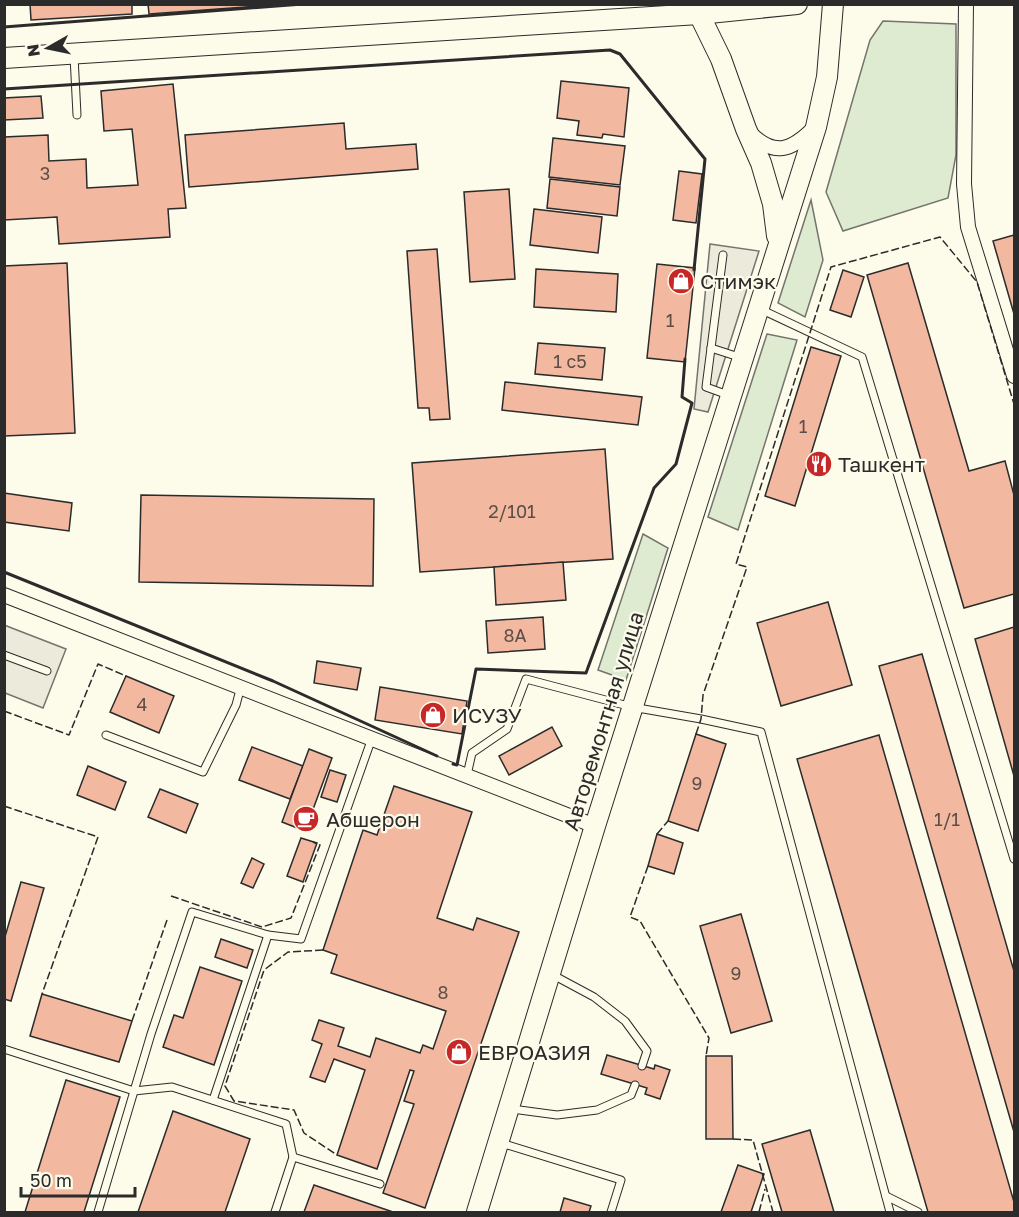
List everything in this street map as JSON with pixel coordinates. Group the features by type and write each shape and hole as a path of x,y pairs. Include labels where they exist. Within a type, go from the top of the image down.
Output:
{"street":[{"path":"4,58 699,14 797,4"},
{"name":"Авторемонтная улица","path":"477,1212 595,826 816,127 827,77 833,4"},
{"path":"966,4 964,184 968,227 1014,376"},
{"path":"699,14 721,59 768,184 778,245"},
{"path":"746,129 760,143 770,148 781,149 791,147 816,127"},
{"path":"4,595 595,826"}],"lane":[{"path":"74,54 77,115"},
{"path":"723,255 706,387 730,396"},
{"path":"758,308 862,357 1014,859"},
{"path":"711,348 742,358"},
{"path":"4,655 47,671"},
{"path":"467,775 472,753 507,729 526,679 632,708 701,719 761,732 890,1212"},
{"path":"106,735 203,772 236,705 241,686"},
{"path":"98,1212 134,1091 192,912 268,935 301,939 372,738"},
{"path":"213,1100 268,935"},
{"path":"550,974 594,997 625,1021 647,1051 642,1065"},
{"path":"4,1049 134,1091 172,1087 286,1124 293,1157 275,1212"},
{"path":"509,1108 557,1115 597,1110 631,1095 635,1085"},
{"path":"499,1142 621,1180 611,1212"},
{"path":"293,1157 380,1184"},
{"path":"886,1196 918,1212"}],"green space":[{"path":"883,21 956,24 956,155 948,198 843,231 826,192 870,40"},
{"path":"811,200 823,260 805,317 778,303"},
{"path":"767,334 797,340 738,530 708,517"},
{"path":"643,534 668,548 626,680 598,670"}],"shaded area":[{"path":"710,244 759,251 708,412 694,409"},
{"path":"4,625 66,649 43,708 5,693"}],"building":[{"path":"30,4 132,4 132,14 31,20"},
{"path":"148,4 285,4 149,14"},
{"path":"561,81 629,88 624,137 603,134 602,138 577,135 579,121 557,118"},
{"path":"173,84 186,208 168,209 170,237 59,244 57,217 4,220 4,137 48,135 49,161 86,159 87,188 138,185 132,129 104,131 101,91"},
{"path":"41,96 43,118 4,120 4,98"},
{"path":"344,123 346,149 416,144 418,169 189,187 185,135"},
{"path":"553,138 625,146 620,185 549,177"},
{"path":"679,171 702,174 696,223 673,220"},
{"path":"550,179 620,187 617,216 547,208"},
{"path":"509,189 515,279 470,282 464,192"},
{"path":"534,209 602,217 598,253 530,245"},
{"path":"1014,235 1014,314 993,241"},
{"path":"437,249 450,419 430,420 429,408 418,408 407,251"},
{"path":"67,263 75,433 4,436 4,266"},
{"path":"908,263 969,471 1005,461 1014,495 1014,594 964,608 867,275"},
{"path":"657,264 695,268 685,362 647,358"},
{"path":"536,269 618,274 616,312 534,307"},
{"path":"843,270 864,277 851,317 830,310"},
{"path":"538,343 605,348 602,380 535,374"},
{"path":"811,347 841,356 795,506 765,496"},
{"path":"505,382 642,397 638,425 502,410"},
{"path":"605,449 613,559 420,572 412,463"},
{"path":"4,493 72,503 69,531 4,522"},
{"path":"141,495 374,499 373,586 139,582"},
{"path":"563,562 566,600 496,605 494,567"},
{"path":"828,602 852,685 781,706 757,623"},
{"path":"543,617 545,649 488,653 486,621"},
{"path":"1014,627 1014,776 975,639"},
{"path":"922,654 1014,971 1014,1132 879,666"},
{"path":"317,661 361,668 357,690 314,683"},
{"path":"126,676 174,696 159,733 110,712"},
{"path":"380,687 467,701 462,734 375,720"},
{"path":"552,727 562,746 509,775 499,756"},
{"path":"696,734 726,744 698,831 668,821"},
{"path":"879,735 1014,1202 1014,1212 928,1212 797,759"},
{"path":"252,747 303,766 290,799 239,780"},
{"path":"309,749 332,758 305,831 282,822"},
{"path":"88,766 126,782 115,810 77,795"},
{"path":"330,770 346,775 337,802 321,797"},
{"path":"394,786 472,812 437,918 473,930 477,918 519,932 425,1208 383,1193 414,1104 404,1101 414,1071 410,1070 377,1169 337,1155 365,1070 334,1059 325,1082 310,1077 322,1044 312,1040 319,1020 344,1028 338,1046 370,1057 376,1038 420,1053 423,1045 433,1049 446,1011 331,973 337,955 323,950 363,830 377,835"},
{"path":"160,789 198,804 186,833 148,817"},
{"path":"657,834 683,843 674,874 648,866"},
{"path":"301,838 317,843 303,882 287,876"},
{"path":"252,858 264,864 253,888 241,883"},
{"path":"21,882 44,888 11,1001 4,999 4,940"},
{"path":"741,914 772,1021 731,1033 700,926"},
{"path":"221,939 253,950 247,968 215,957"},
{"path":"200,967 242,981 214,1065 163,1047 174,1015 183,1018"},
{"path":"42,994 132,1021 119,1062 30,1036"},
{"path":"607,1055 654,1069 655,1065 670,1070 660,1099 645,1094 647,1088 601,1074"},
{"path":"706,1056 732,1056 733,1139 706,1139"},
{"path":"66,1080 120,1097 84,1212 25,1212"},
{"path":"173,1111 250,1139 225,1212 138,1212"},
{"path":"810,1130 834,1212 782,1212 762,1144"},
{"path":"738,1165 764,1174 751,1212 721,1212"},
{"path":"314,1185 393,1212 304,1212"},
{"path":"564,1198 591,1206 589,1212 560,1212"}],"fence":[{"path":"696,734 701,719 703,695 747,567 736,564 831,267 940,237 977,282 1014,404"},
{"path":"4,711 69,735 98,664 126,676"},
{"path":"4,806 98,837 42,994"},
{"path":"657,834 668,821"},
{"path":"171,896 262,927 291,918 320,845 313,842"},
{"path":"648,866 630,917 640,921 709,1038 706,1056"},
{"path":"132,1021 168,917"},
{"path":"323,950 288,952 264,970 225,1086 234,1101 294,1110 304,1133 337,1155"},
{"path":"733,1139 753,1140 773,1212"},
{"path":"759,1212 765,1189"}],"wall":[{"path":"4,27 303,4"},
{"path":"4,89 610,50 620,54 705,159 694,270"},
{"path":"453,764 457,765 476,669 586,673 654,488 676,464 692,403 682,397 685,359"},
{"path":"4,572 273,681 437,756"}],"place":[{"name":"Стимэк","path":"681,281"},
{"name":"Ташкент","path":"819,464"},
{"name":"ИСУЗУ","path":"433,715"},
{"name":"Абшерон","path":"306,819"},
{"name":"ЕВРОАЗИЯ","path":"459,1052"}]}
